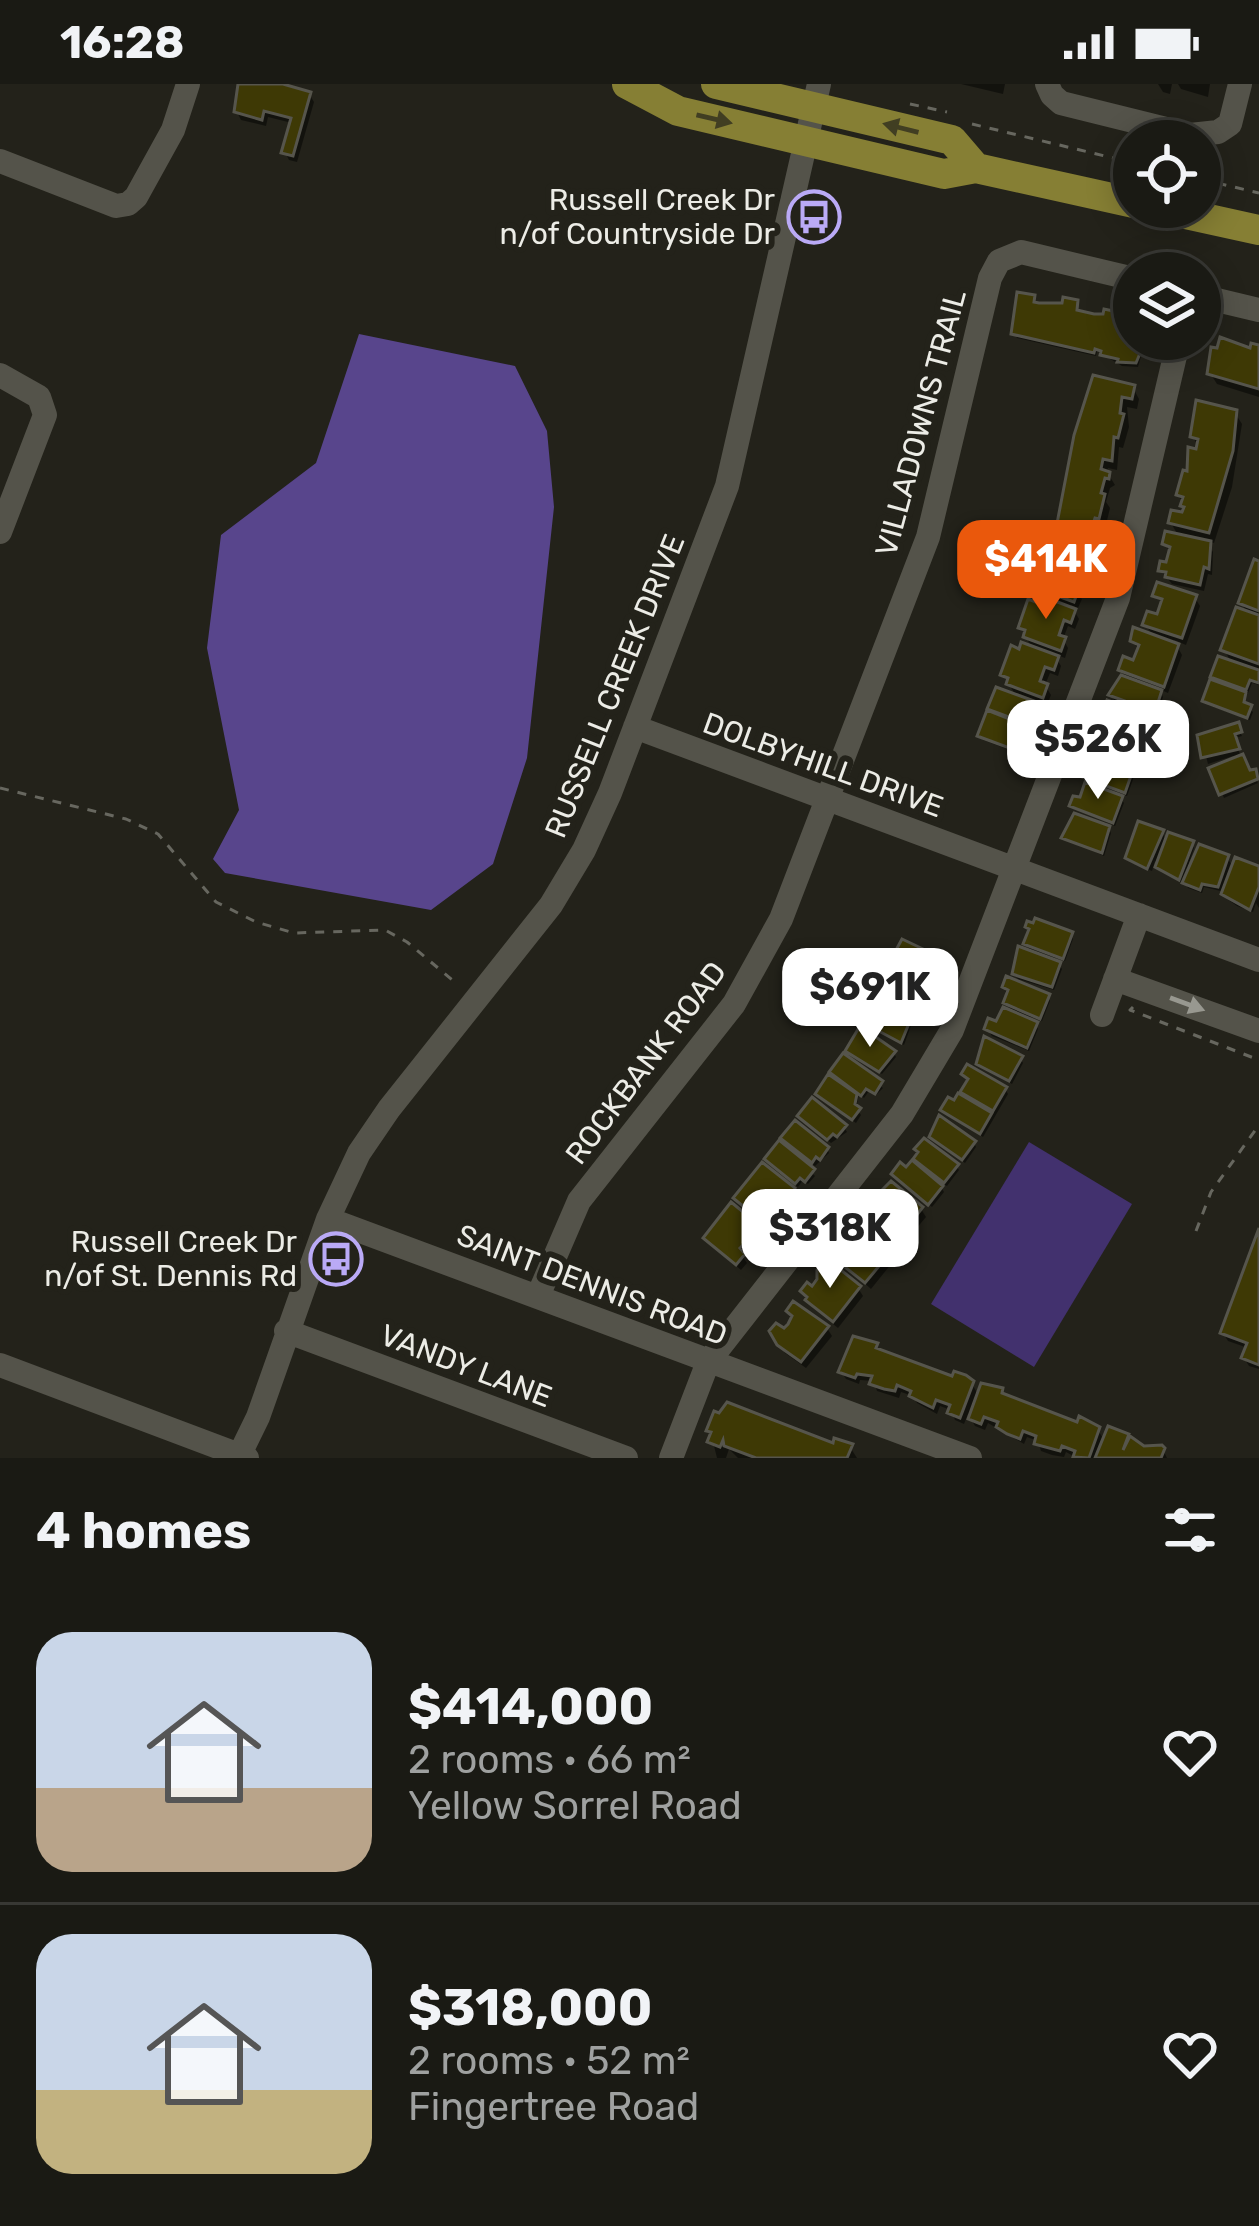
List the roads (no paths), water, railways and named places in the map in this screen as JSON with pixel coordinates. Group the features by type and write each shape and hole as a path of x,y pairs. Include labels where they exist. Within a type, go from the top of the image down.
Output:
{"main road":[{"path":"627,84 678,111 944,174 976,168 1113,197"},
{"path":"716,84 816,96 952,140 976,168"},
{"path":"1221,222 1259,230"}],"street":[{"path":"0,161 116,206 128,204 173,130 188,84"},
{"path":"1047,84 1061,103 1204,136 1231,124 1240,84"},
{"name":"RUSSELL CREEK DRIVE","path":"241,1457 328,1219 359,1153 550,905 584,850 727,486 816,96"},
{"name":"VILLADOWNS TRAIL","path":"829,799 928,537 990,278 999,261 1021,252 1113,275"},
{"path":"1221,301 1259,310"},
{"path":"671,1458 708,1362 902,1114 952,1030 1118,598 1174,360"},
{"path":"0,375 39,398 45,415 0,532"},
{"name":"DOLBYHILL DRIVE","path":"635,727 1259,960"},
{"name":"ROCKBANK ROAD","path":"538,1296 579,1201 734,1004 782,919 829,799"},
{"path":"1102,1015 1139,915"},
{"path":"1115,979 1259,1030"},
{"name":"SAINT DENNIS ROAD","path":"328,1219 970,1458"},
{"name":"VANDY LANE","path":"286,1330 626,1458"},
{"path":"0,1365 241,1457"}],"place":[{"name":"Russell Creek Dr n/of Countryside Dr","path":"814,217"},
{"name":"Russell Creek Dr n/of St. Dennis Rd","path":"336,1259"}]}
